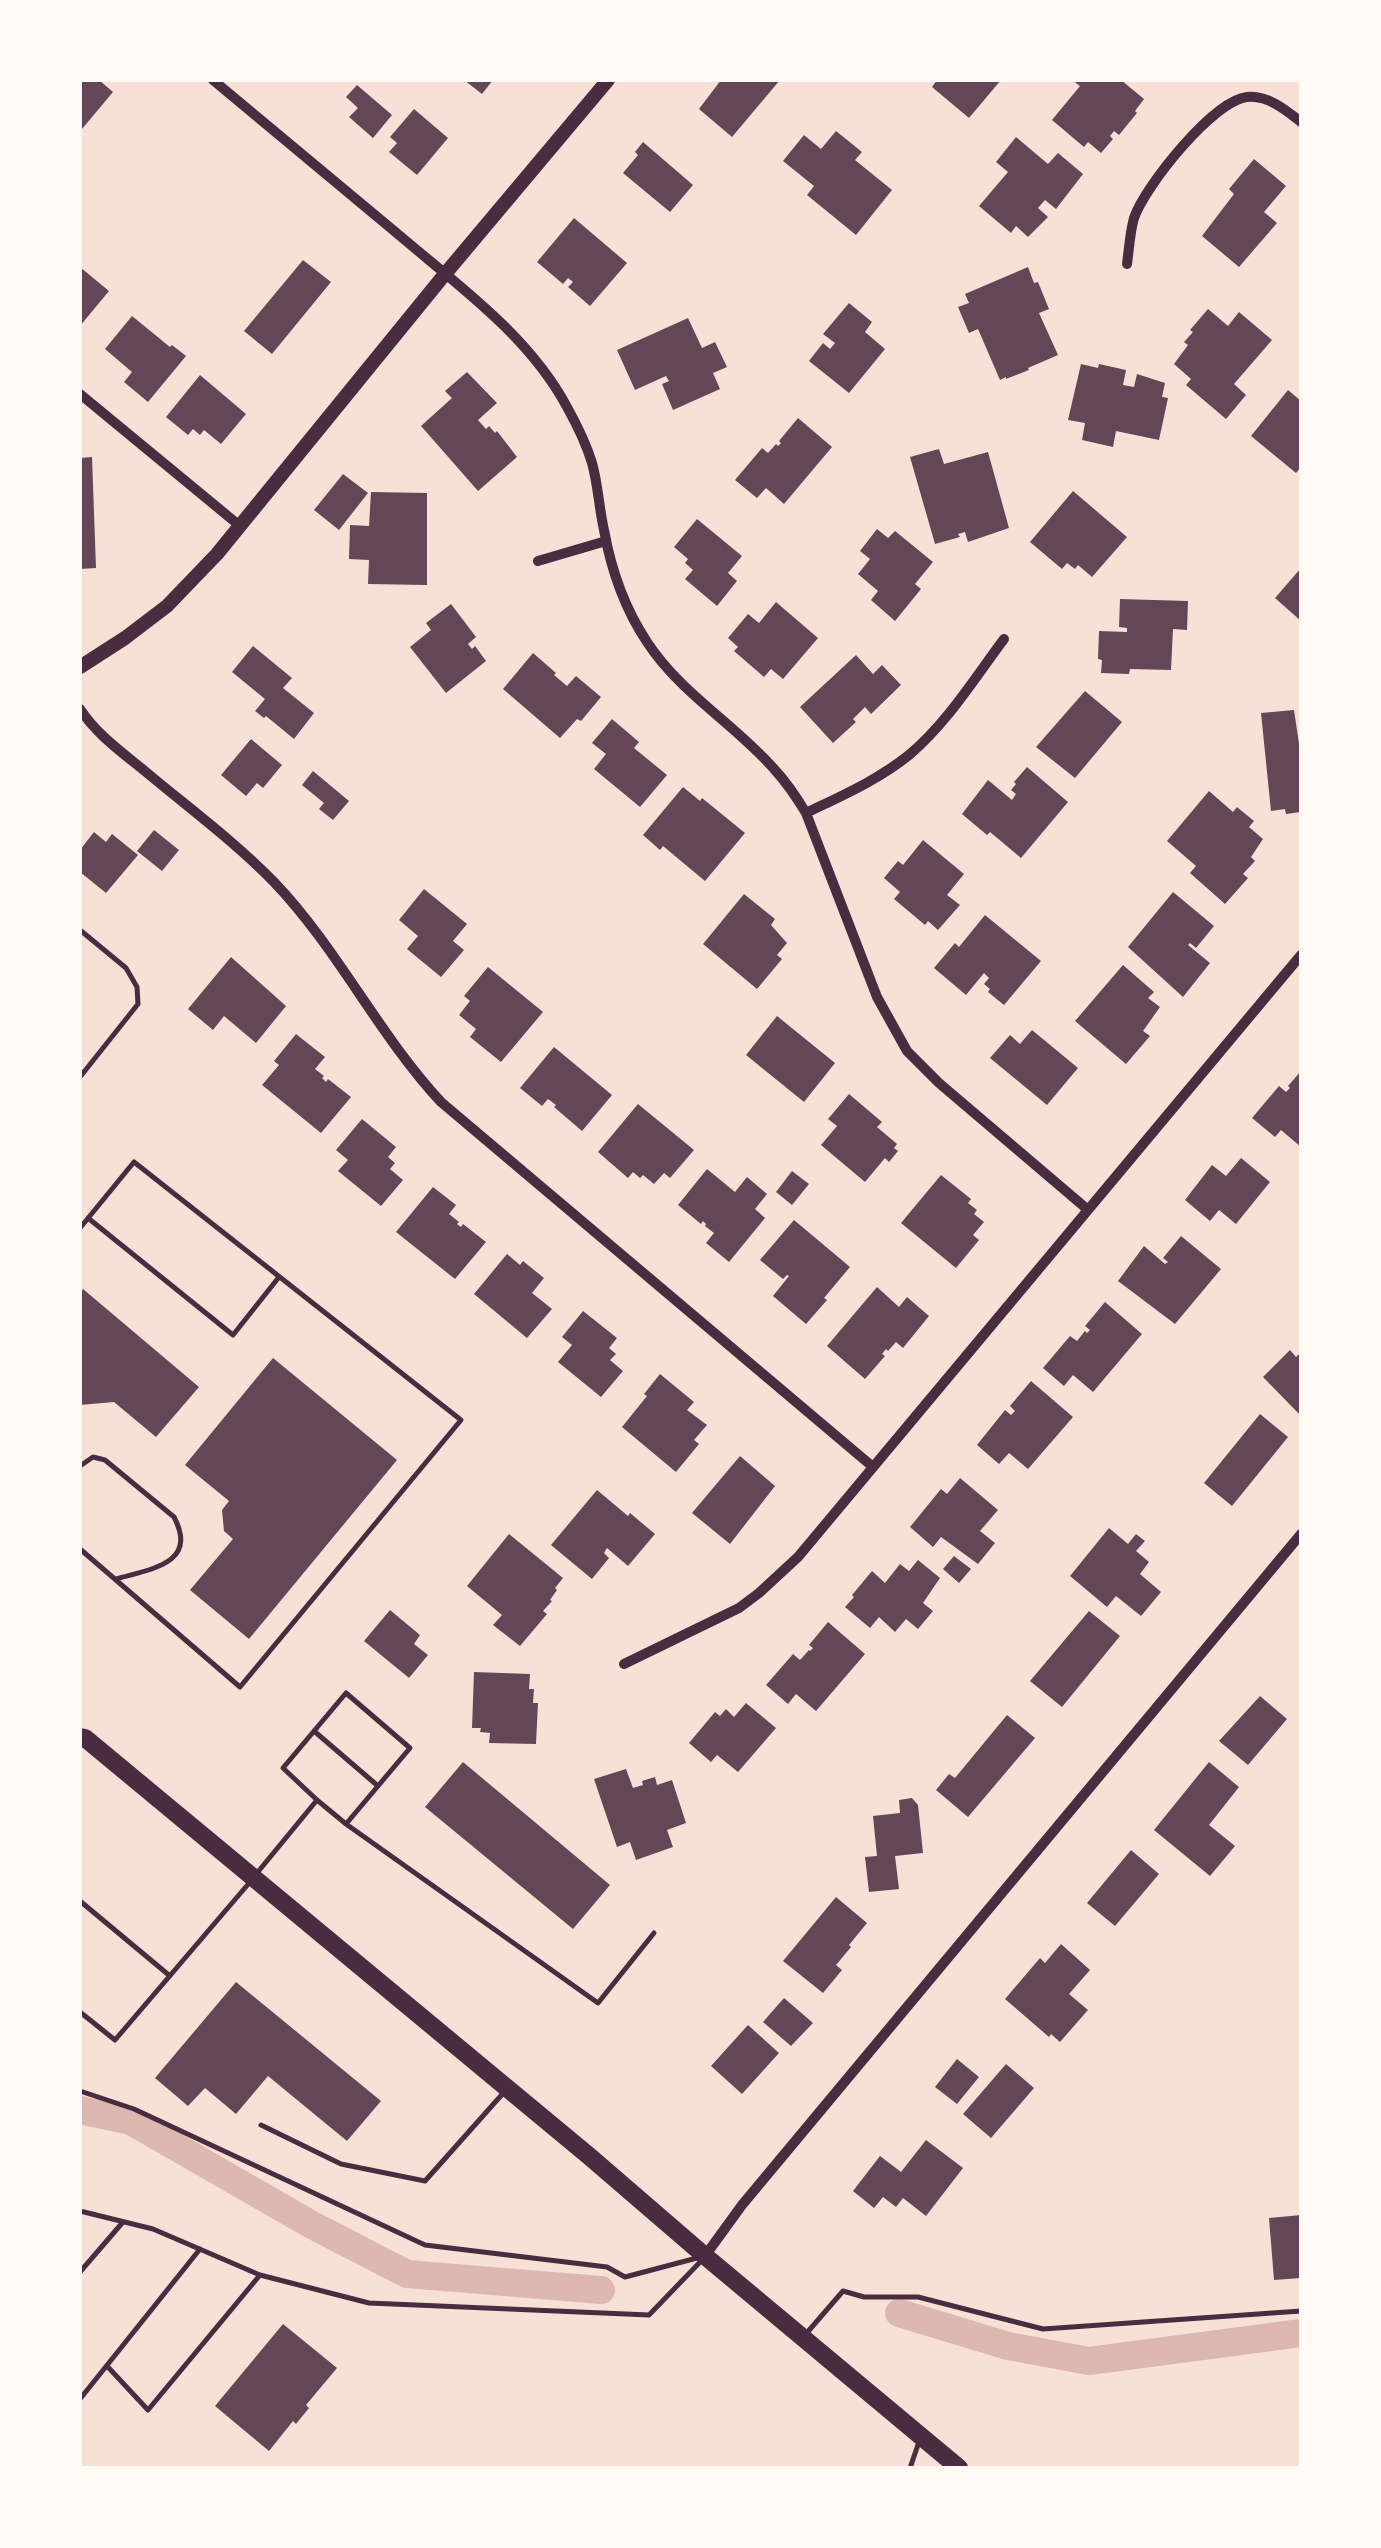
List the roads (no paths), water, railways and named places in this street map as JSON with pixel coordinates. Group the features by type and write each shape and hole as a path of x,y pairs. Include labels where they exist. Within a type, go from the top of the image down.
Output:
{"main road":[{"path":"82,1732 959,2468"}],"street":[{"path":"213,80 445,274 524,345 554,383 577,425 592,465 618,584 647,642 684,688 774,769 806,813 877,997 907,1051 1087,1209"},
{"path":"80,667 167,606 207,566 608,80"},
{"path":"1127,264 1134,219 1147,191 1206,120 1226,104 1246,97 1266,99 1301,122"},
{"path":"80,394 240,526"},
{"path":"538,561 606,541"},
{"path":"806,813 869,782 910,754 944,720 1004,639"},
{"path":"80,709 103,736 249,858 290,899 441,1102 873,1466"},
{"path":"624,1664 718,1621 760,1594 798,1557 1301,955"},
{"path":"705,2256 742,2204 1301,1534"}],"lane":[{"path":"80,930 126,968 137,987 138,1004 80,1077"},
{"path":"80,1228 134,1162 461,1420 240,1687 80,1549"},
{"path":"88,1218 233,1335 280,1277"},
{"path":"80,1466 93,1456 104,1460 174,1517 180,1528 182,1541 177,1554 166,1564 116,1579"},
{"path":"80,1562 87,1554"},
{"path":"346,1824 410,1748 346,1693 282,1768 346,1824 598,2003 654,1933"},
{"path":"314,1731 378,1786"},
{"path":"80,2012 115,2040 318,1800"},
{"path":"80,1901 170,1976"},
{"path":"261,2125 341,2164 425,2181 507,2089"},
{"path":"80,2091 134,2109 425,2246 607,2267 624,2277 705,2256"},
{"path":"80,2211 153,2229 260,2275 370,2303 649,2315 705,2256"},
{"path":"80,2272 123,2222"},
{"path":"80,2399 200,2249"},
{"path":"107,2366 148,2410 260,2275"},
{"path":"802,2337 843,2291 864,2297 918,2298 1043,2329 1301,2311"},
{"path":"910,2468 920,2436"}],"waterway":[{"path":"80,2110 131,2121 312,2225 407,2274 601,2290"},
{"path":"899,2313 1008,2346 1089,2361 1301,2333"}]}
